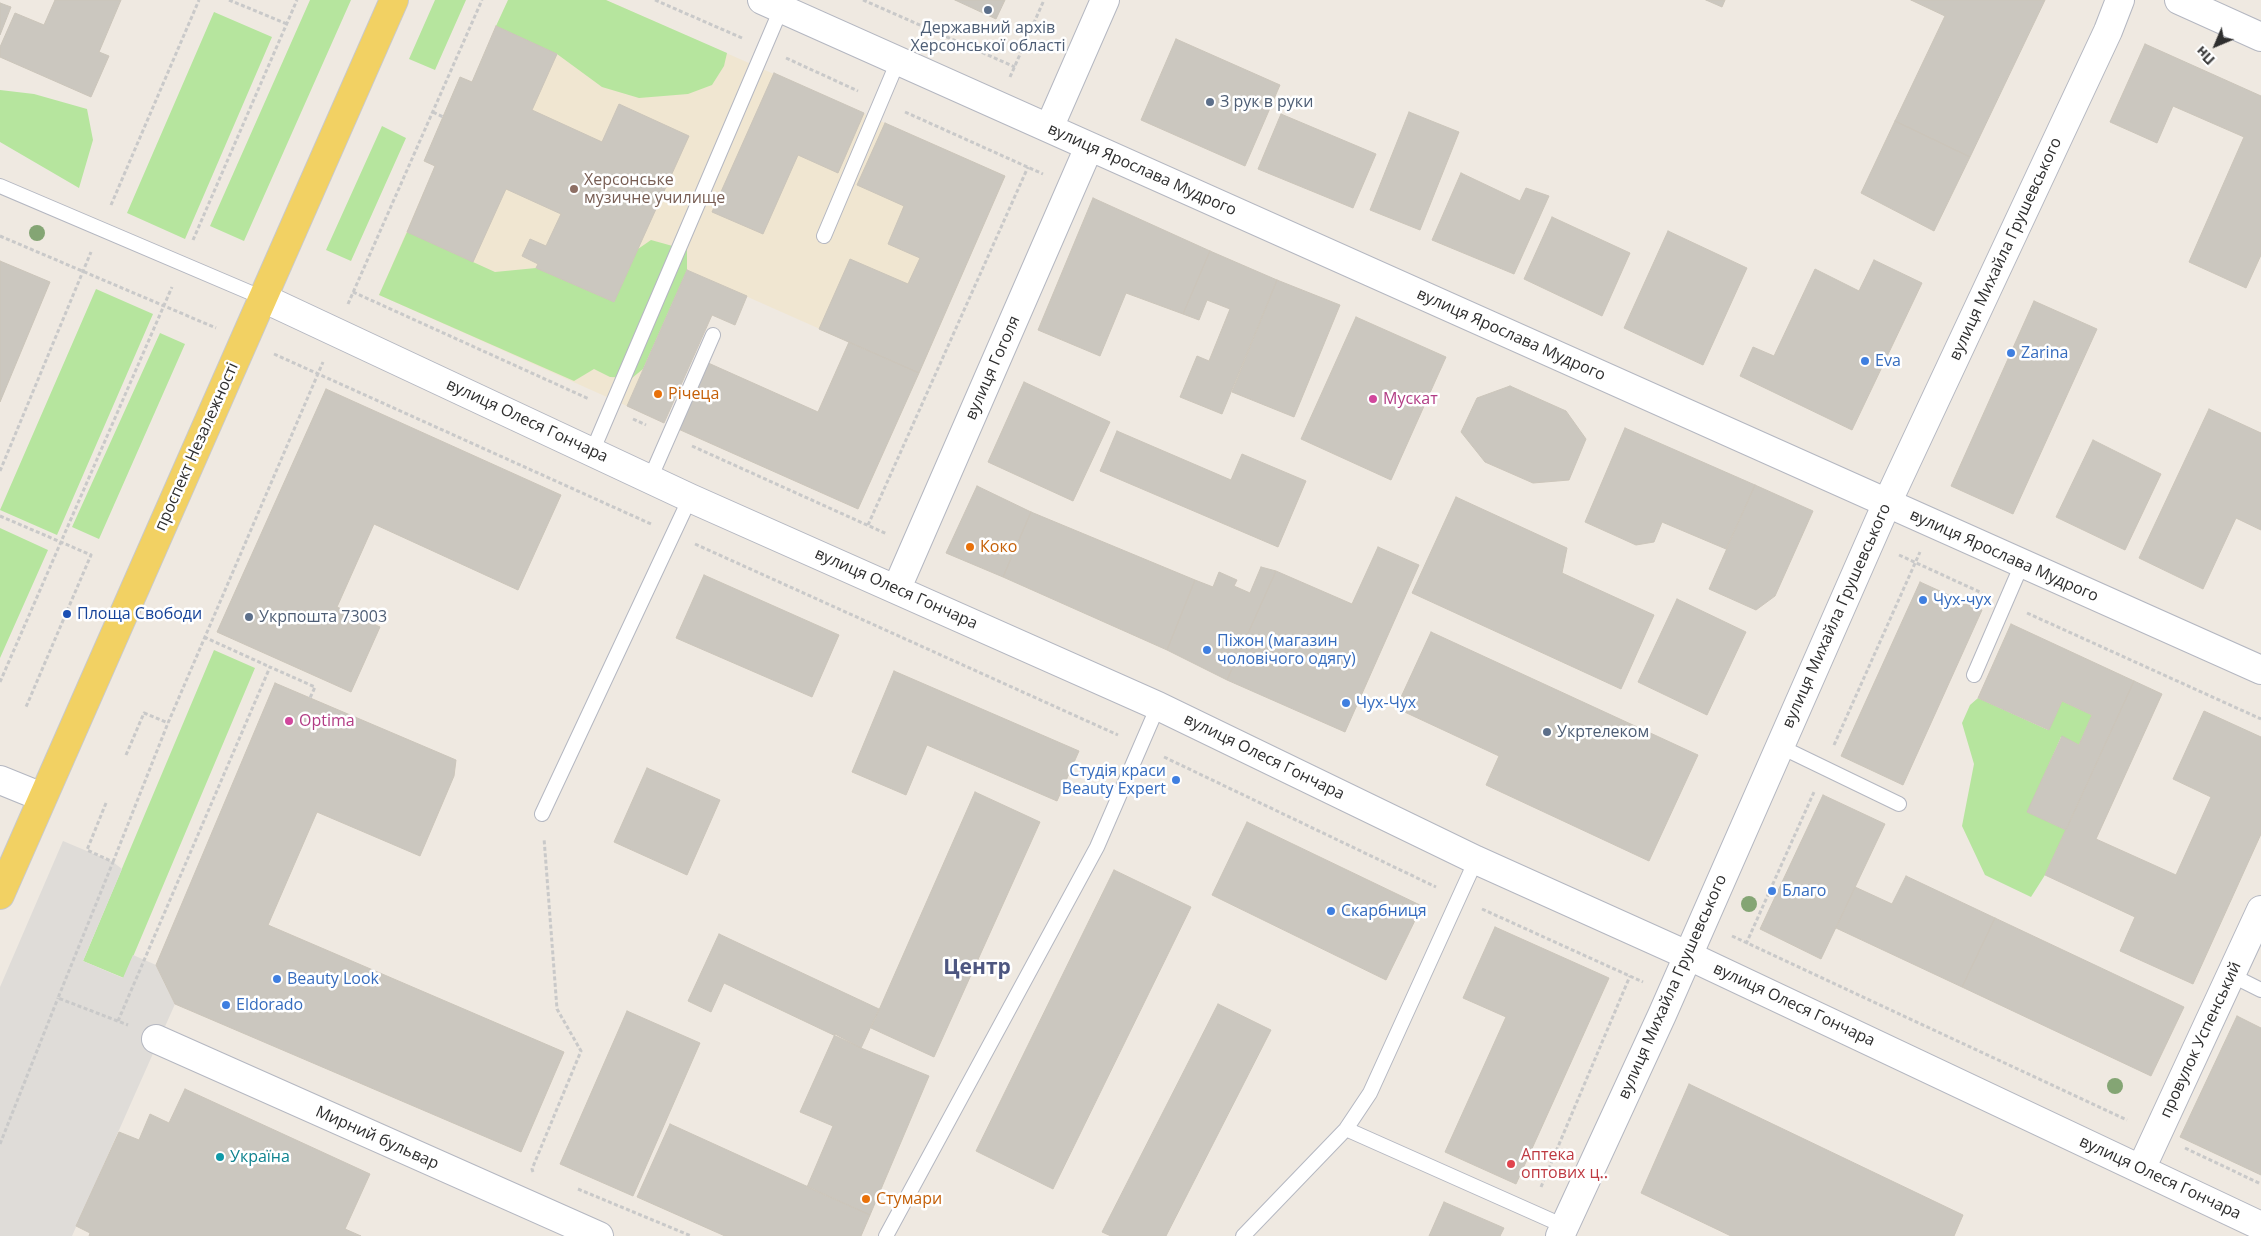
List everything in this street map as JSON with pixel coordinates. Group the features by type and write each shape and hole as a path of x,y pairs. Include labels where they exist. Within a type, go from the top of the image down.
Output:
{"main road":[{"name":"проспект Незалежності","path":"0,895 394,0"}],"street":[{"path":"1048,128 1105,0"},
{"name":"вулиця Михайла Грушевського","path":"1562,1231 1670,995 1887,503 2108,31 2120,0"},
{"path":"2179,0 2261,37"},
{"name":"вулиця Ярослава Мудрого","path":"772,4 2261,670"},
{"name":"вулиця Гоголя","path":"897,588 1089,147"},
{"name":"вулиця Олеся Гончара","path":"263,298 690,498 897,588 1158,706 1476,860 1687,955 2261,1226"},
{"path":"0,780 42,798"},
{"name":"провулок Успенський","path":"2142,1169 2261,910"},
{"name":"Мирний бульвар","path":"156,1039 599,1236"}],"lane":[{"path":"592,452 772,4"},
{"path":"824,236 898,61"},
{"path":"0,186 263,298"},
{"path":"650,479 713,335"},
{"path":"542,814 690,498"},
{"path":"1974,675 2022,564"},
{"path":"886,1236 1097,847 1158,706"},
{"path":"1779,746 1899,804"},
{"path":"1243,1236 1346,1129 1370,1093 1476,860"},
{"path":"2231,975 2261,990"},
{"path":"1346,1129 1530,1212 1562,1231"}],"path":[{"path":"229,0 287,24"},
{"path":"0,682 297,0"},
{"path":"0,1144 168,723 318,373 482,0"},
{"path":"863,0 1014,67 1044,0"},
{"path":"433,112 443,116"},
{"path":"868,525 1028,167"},
{"path":"0,236 164,305"},
{"path":"318,373 1140,746 1459,898 1670,995"},
{"path":"0,516 59,543 91,555 26,707"},
{"path":"1870,542 2261,719"},
{"path":"204,638 315,687 310,698"},
{"path":"118,1020 270,667"},
{"path":"126,755 144,713 168,723"},
{"path":"106,803 88,850 112,862"},
{"path":"541,1173 532,1169 581,1051 558,1009 542,814"},
{"path":"1702,922 2261,1184"},
{"path":"1530,1212 1630,976"},
{"path":"58,998 118,1020 156,1039"},
{"path":"576,1188 691,1236"}],"shaded area":[{"name":"Херсонське музичне училище","path":"508,0 606,0 1005,176 919,373 687,270 627,406 379,295 435,166 424,161 460,77 472,82"},
{"path":"63,841 113,862 122,869 83,961 123,978 133,955 156,965 175,1004 72,1236 0,1236 0,987"}],"green space":[{"path":"310,0 351,0 244,241 210,226"},
{"path":"435,0 466,0 435,70 409,59"},
{"path":"508,0 606,0 727,53 724,66 712,85 688,94 639,98 602,87 557,54 496,26"},
{"path":"214,12 272,37 185,239 127,213"},
{"path":"0,90 34,94 87,109 93,140 79,188 0,142"},
{"path":"382,126 406,138 351,261 326,250"},
{"path":"407,232 495,272 536,268 614,302 638,249 651,240 687,250 687,270 643,369 632,378 610,377 594,369 574,381 379,295"},
{"path":"96,289 153,314 57,535 0,510"},
{"path":"160,333 185,344 99,539 72,527"},
{"path":"0,528 48,550 0,658"},
{"path":"214,650 255,668 124,978 83,961"},
{"path":"1978,698 2048,730 2062,701 2092,715 2079,745 2061,737 2028,812 2066,830 2045,875 2031,897 1985,875 1962,826 1974,764 1962,723 1970,705"}],"building":[{"path":"55,0 121,0 99,52 109,56 91,97 0,57 0,47 15,13 44,25"},
{"name":"Державний архів Херсонської області","path":"955,0 1005,0 996,19"},
{"path":"1706,0 1725,0 1722,7"},
{"path":"1911,0 2045,0 1970,157 1895,121 1945,16"},
{"path":"0,3 11,7 0,35"},
{"path":"496,26 557,54 532,110 602,142 619,104 689,136 614,302 536,268 538,264 522,256 530,239 546,246 561,214 506,189 473,262 407,232 435,166 424,161 460,77 472,82"},
{"name":"З рук в руки","path":"1176,39 1280,85 1245,166 1141,120"},
{"path":"2145,44 2261,96 2261,255 2246,288 2189,262 2244,137 2173,106 2157,143 2110,122"},
{"path":"774,73 864,113 838,173 798,155 763,234 712,212"},
{"path":"1409,112 1459,132 1420,230 1370,210"},
{"path":"1281,114 1376,154 1353,208 1258,169"},
{"path":"1895,121 1970,157 1934,231 1861,193"},
{"path":"885,123 1005,176 919,373 819,329 850,259 908,284 920,258 888,244 904,206 857,185"},
{"path":"1461,173 1520,201 1526,188 1549,196 1514,274 1432,240"},
{"path":"1093,198 1210,251 1183,314 1126,293 1100,356 1038,330"},
{"path":"1552,217 1630,253 1602,316 1524,279"},
{"path":"1668,231 1747,268 1703,365 1624,328"},
{"path":"1210,251 1277,280 1222,414 1180,397 1197,356 1209,361 1230,309 1207,300 1199,320 1183,314"},
{"path":"1874,260 1922,283 1852,430 1740,376 1753,347 1774,356 1815,269 1859,291"},
{"path":"0,261 50,282 0,402"},
{"path":"687,270 747,296 735,325 712,315 664,423 627,406"},
{"path":"1277,280 1340,305 1294,417 1232,392"},
{"path":"2034,301 2097,329 2013,514 1951,486"},
{"path":"1356,317 1446,357 1391,480 1301,439"},
{"path":"849,342 919,373 858,509 676,428 706,362 818,412"},
{"path":"1024,382 1110,422 1073,501 988,462"},
{"path":"1510,386 1566,411 1586,439 1569,480 1533,483 1485,462 1461,432 1477,398"},
{"path":"326,389 561,495 518,590 374,524 337,607 380,627 351,692 217,632"},
{"path":"2209,409 2261,433 2261,530 2236,518 2203,589 2139,558"},
{"path":"1625,428 1755,485 1726,549 1662,522 1654,542 1636,545 1585,522"},
{"path":"1117,431 1231,480 1242,454 1306,481 1278,547 1100,471"},
{"path":"2093,440 2161,474 2125,550 2056,517"},
{"path":"1755,485 1813,511 1775,596 1756,610 1709,589"},
{"path":"977,486 1031,512 1003,577 946,553"},
{"path":"1456,497 1567,548 1562,573 1654,615 1621,689 1412,593"},
{"path":"1031,512 1195,580 1167,650 1003,577"},
{"path":"1378,547 1419,565 1345,732 1227,680 1276,571 1352,604"},
{"path":"1261,567 1276,571 1227,680 1167,650 1195,580 1213,587 1219,572 1237,580 1234,586 1250,593"},
{"path":"704,575 839,635 812,697 676,638"},
{"path":"1920,582 1982,610 1903,785 1841,756"},
{"path":"1677,599 1746,632 1707,715 1638,682"},
{"path":"2011,624 2134,681 2066,830 2027,812 2062,736 2079,745 2092,715 2062,701 2049,730 1978,698"},
{"name":"Укртелеком","path":"1431,632 1698,755 1649,861 1486,785 1499,756 1396,708"},
{"path":"894,671 1079,751 1057,801 927,745 906,795 852,772"},
{"path":"2134,681 2162,694 2096,839 2176,875 2211,797 2173,779 2204,711 2261,737 2261,834 2193,984 2120,951 2135,917 2045,875"},
{"path":"275,683 456,760 454,776 420,856 317,812 268,925 564,1052 521,1152 175,1004 156,965"},
{"path":"647,768 720,800 687,875 614,842"},
{"path":"975,792 1040,822 934,1057 871,1028"},
{"path":"1823,795 1885,824 1821,959 1760,929"},
{"path":"1247,822 1422,906 1386,980 1212,895"},
{"path":"1114,870 1191,907 1053,1189 976,1151"},
{"path":"1906,876 1995,918 1962,987 1836,928 1855,887 1892,904"},
{"path":"1995,918 2184,1007 2151,1076 1962,987"},
{"path":"1495,927 1609,978 1516,1184 1445,1152 1506,1017 1463,998"},
{"path":"719,934 879,1009 861,1048 724,983 711,1012 688,1001"},
{"path":"1218,1004 1271,1030 1166,1236 1111,1236 1102,1232"},
{"path":"627,1011 700,1043 633,1196 560,1164"},
{"path":"2237,1016 2261,1028 2261,1175 2180,1137"},
{"path":"835,1034 861,1048 929,1076 870,1215 807,1187 833,1126 800,1112"},
{"path":"1689,1084 1963,1215 1954,1236 1731,1236 1641,1193"},
{"name":"Україна","path":"185,1089 370,1174 345,1229 361,1236 89,1236 90,1233 76,1226 119,1132 139,1140 150,1114 169,1123"},
{"path":"670,1124 870,1215 861,1236 725,1236 637,1197"},
{"path":"1444,1202 1504,1228 1500,1236 1429,1236"}],"place":[{"name":"Державний архів Херсонської області","path":"988,10"},
{"name":"З рук в руки","path":"1210,102"},
{"name":"Херсонське музичне училище","path":"574,189"},
{"name":"Zarina","path":"2011,353"},
{"name":"Eva","path":"1865,361"},
{"name":"Річеца","path":"658,394"},
{"name":"Мускат","path":"1373,399"},
{"name":"Коко","path":"970,547"},
{"name":"Чух-чух","path":"1923,600"},
{"name":"Площа Свободи","path":"67,614"},
{"name":"Укрпошта 73003","path":"249,617"},
{"name":"Піжон (магазин чоловічого одягу)","path":"1207,650"},
{"name":"Чух-Чух","path":"1346,703"},
{"name":"Optima","path":"289,721"},
{"name":"Укртелеком","path":"1547,732"},
{"name":"Студія краси Beauty Expert","path":"1176,780"},
{"name":"Благо","path":"1772,891"},
{"name":"Скарбниця","path":"1331,911"},
{"name":"Beauty Look","path":"277,979"},
{"name":"Eldorado","path":"226,1005"},
{"name":"Україна","path":"220,1157"},
{"name":"Аптека оптових ц‥","path":"1511,1164"},
{"name":"Стумари","path":"866,1199"}],"district":[{"name":"Центр","path":"977,968"}]}
